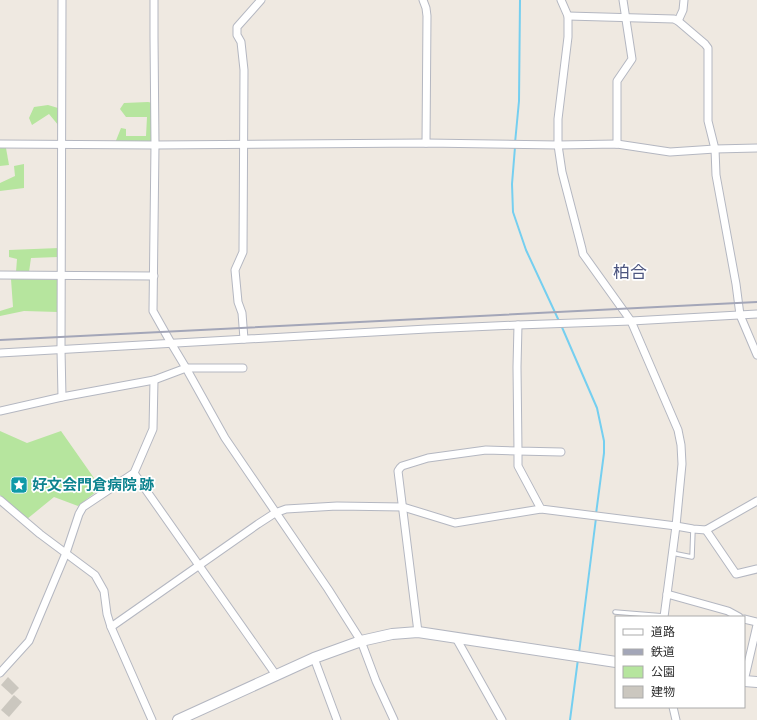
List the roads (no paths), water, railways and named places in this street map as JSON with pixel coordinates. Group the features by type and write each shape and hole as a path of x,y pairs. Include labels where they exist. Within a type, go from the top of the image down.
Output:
{"street":[{"path":"62,0 62,397"},
{"path":"154,0 156,145 153,311 225,438 328,589 360,641 394,720"},
{"path":"244,339 242,312 238,302 235,270 243,252 244,144 244,70 241,42 237,35 237,27 261,0"},
{"path":"423,0 427,16 426,143"},
{"path":"561,0 568,16 568,37 558,118 558,145 562,172 584,254 631,321 678,430 681,445 682,464 676,526 664,616"},
{"path":"617,144 617,81 632,59 623,0"},
{"path":"678,21 683,10 684,0"},
{"path":"568,16 674,19 708,48 708,121 715,149 716,175 736,284 740,315 757,355"},
{"path":"0,144 617,144 670,152 757,148"},
{"path":"0,275 154,276"},
{"path":"0,353 244,339 757,314"},
{"path":"518,325 518,466 541,509"},
{"path":"0,411 62,397 154,380 186,368 243,368"},
{"path":"0,673 30,641 83,507 134,473 153,429 154,380"},
{"path":"418,632 398,471 400,468 402,466 428,458 486,450 561,452"},
{"path":"134,473 276,675"},
{"path":"0,500 40,534 95,575 104,591 107,614 111,627 152,720"},
{"path":"111,627 275,513 286,509 337,506 403,507 455,523 541,509 706,530 757,501"},
{"path":"706,530 736,574 757,569"},
{"path":"667,594 728,611 738,616"},
{"path":"745,619 757,622"},
{"path":"745,677 757,625"},
{"path":"178,720 314,658 360,641 392,634 418,632 615,662"},
{"path":"456,638 502,720"},
{"path":"314,658 337,720"},
{"path":"745,681 757,682"},
{"path":"673,708 676,720"}],"lane":[{"path":"672,554 692,557 693,529"},
{"path":"615,612 654,616"}],"waterway":[{"path":"515,143 519,101 520,0"},
{"path":"515,147 512,184 513,212 526,250 559,321"},
{"path":"561,325 597,408 604,441 604,453 596,514"},
{"path":"579,653 596,518"},
{"path":"570,720 578,659"}],"railway":[{"path":"0,340 757,302"}],"place":[{"name":"好文会門倉病院 跡","path":"19,485"}],"district":[{"name":"柏合","path":"630,273"}]}
